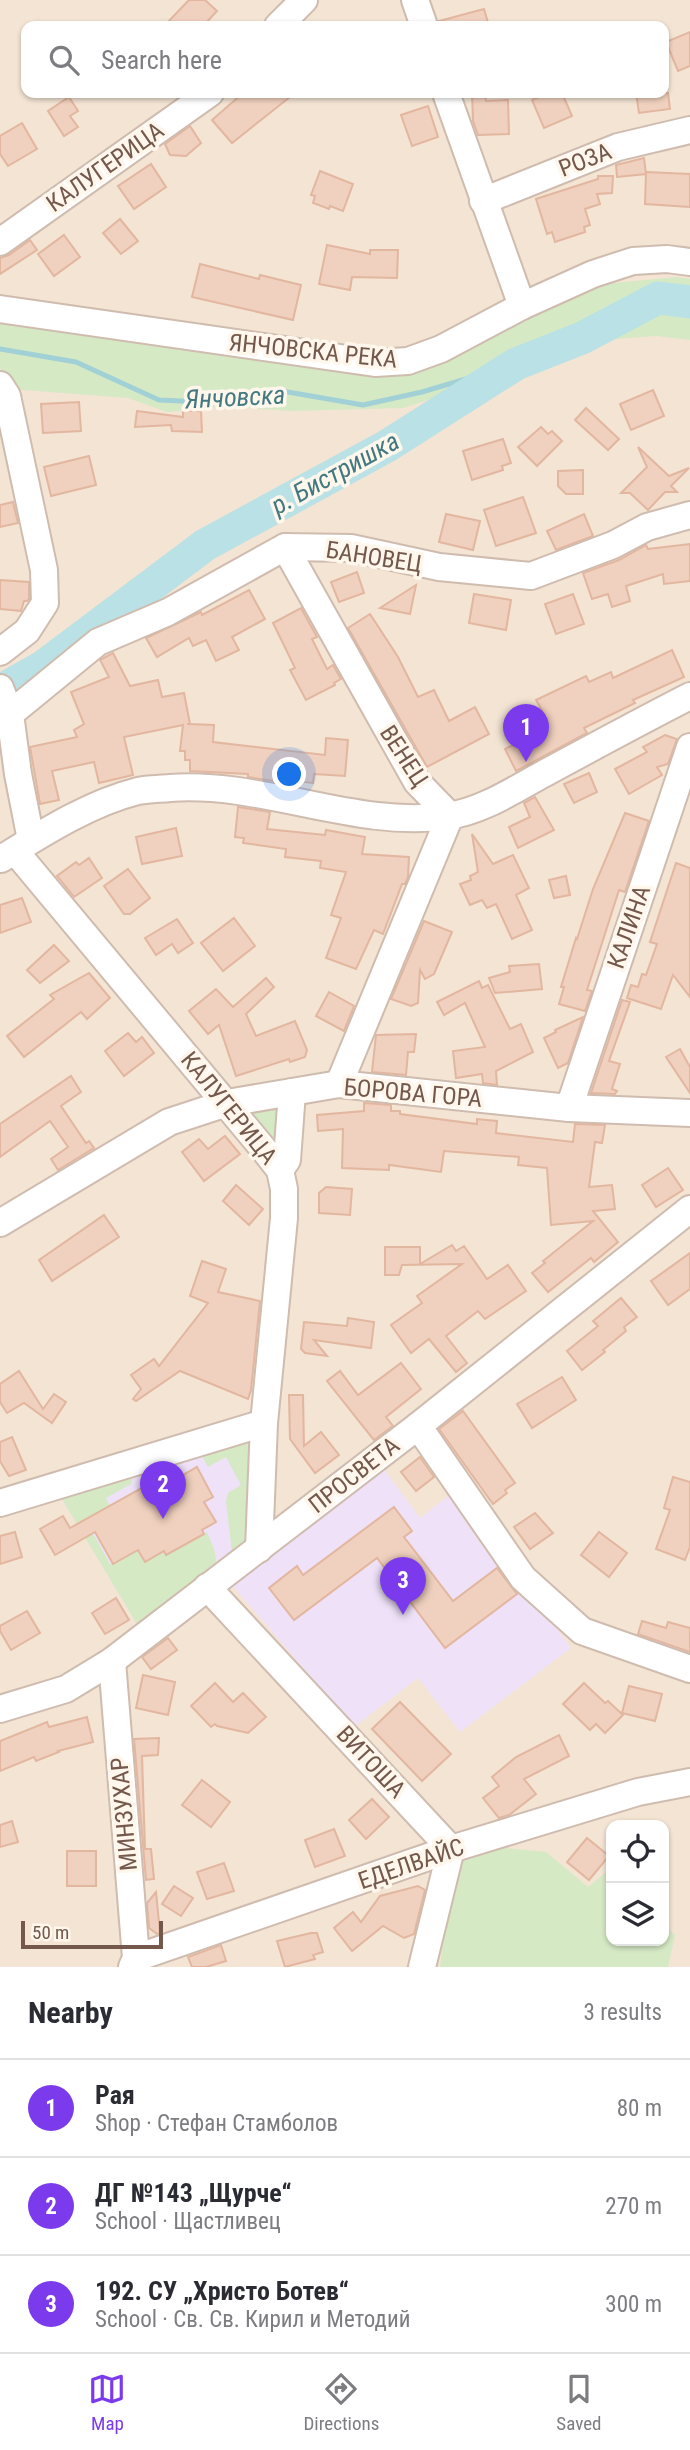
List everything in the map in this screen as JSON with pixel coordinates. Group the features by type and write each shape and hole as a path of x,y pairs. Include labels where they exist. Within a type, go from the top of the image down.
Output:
{"street":[{"path":"283,21 304,0"},
{"path":"415,0 422,21"},
{"name":"КАЛУГЕРИЦА","path":"0,242 203,98"},
{"path":"448,98 522,306"},
{"name":"РОЗА","path":"483,201 618,148 690,130"},
{"name":"ЯНЧОВСКА РЕКА","path":"0,309 375,363 408,361 441,349 522,306 593,274 633,261 667,259 690,262"},
{"path":"0,385 7,396 44,570 45,603 27,631 0,652"},
{"name":"БАНОВЕЦ","path":"5,701 97,642 168,612 285,547 351,548 439,567 531,576 612,545 648,527 690,515"},
{"name":"ВЕНЕЦ","path":"285,547 417,782 450,816"},
{"path":"15,850 90,809 139,791 185,787 223,788 398,817 450,816 488,803 690,696"},
{"name":"КАЛУГЕРИЦА","path":"5,701 18,774 15,850 280,1170 284,1189 284,1219 264,1423 259,1549"},
{"name":"КАЛИНА","path":"569,1108 690,747"},
{"path":"339,1084 450,816"},
{"name":"БОРОВА ГОРА","path":"0,1223 169,1122 227,1103 339,1084 569,1108 690,1113"},
{"path":"280,1170 287,1160 292,1092"},
{"name":"ПРОСВЕТА","path":"0,1709 66,1689 112,1661 418,1426 690,1209"},
{"path":"0,1503 264,1423"},
{"path":"418,1426 523,1578 582,1631 690,1669"},
{"name":"ВИТОША","path":"207,1587 452,1849"},
{"name":"МИНЗУХАР","path":"112,1661 134,1962"},
{"name":"ЕДЕЛВАЙС","path":"134,1962 452,1849 638,1792 690,1782"},
{"path":"422,1967 452,1849"}],"shaded area":[{"path":"0,0 690,0 690,1967 0,1967"},
{"path":"240,1443 251,1538 137,1624 62,1499"},
{"path":"380,1464 420,1518 456,1490 571,1648 460,1732 418,1678 354,1727 230,1583"}],"green space":[{"path":"676,277 690,279 690,340 656,336 615,339 403,408 289,411 226,406 167,412 128,398 10,389 0,368 0,315 410,371 594,285"},
{"path":"283,1103 281,1147 245,1117 249,1108"},
{"path":"240,1443 250,1445 251,1538 232,1553 226,1501 228,1493 241,1485 226,1457 208,1467 202,1456"},
{"path":"132,1477 131,1484 106,1498 110,1506 85,1519 110,1564 138,1550 145,1562 164,1551 167,1554 207,1532 217,1564 137,1624 62,1499"},
{"path":"506,1848 546,1852 588,1887 606,1872 606,1946 669,1946 669,1930 675,1935 668,1967 440,1967 452,1859"}],"building":[{"path":"189,0 205,0 217,11 208,21 169,21"},
{"path":"484,9 488,21 439,21"},
{"path":"690,32 690,66 678,71 669,49 669,41"},
{"path":"70,98 78,111 70,116 78,127 64,136 48,111"},
{"path":"237,98 289,98 232,143 212,120"},
{"path":"472,98 486,98 486,101 508,100 509,134 478,135 473,121"},
{"path":"564,98 572,116 544,128 532,100"},
{"path":"637,98 669,98 670,109 639,113"},
{"path":"428,106 438,137 412,146 401,115"},
{"path":"22,123 37,149 8,166 0,154 0,136"},
{"path":"190,126 201,143 186,156 170,155 165,144"},
{"path":"644,158 646,174 617,177 616,165"},
{"path":"151,164 166,187 134,209 118,186"},
{"path":"320,171 353,184 343,211 313,203 315,196 311,195"},
{"path":"646,172 690,174 690,207 645,204"},
{"path":"598,176 613,176 612,193 597,194 600,204 585,209 590,225 584,227 585,232 555,242 552,232 547,234 536,199 598,179"},
{"path":"120,219 138,241 121,254 103,233"},
{"path":"64,235 80,257 54,276 38,254"},
{"path":"30,240 37,250 0,274 0,258"},
{"path":"327,245 370,254 370,250 398,250 397,278 352,277 350,290 319,284"},
{"path":"200,264 259,279 260,275 301,285 293,320 192,297"},
{"path":"653,390 664,416 631,430 620,404"},
{"path":"79,402 81,431 43,433 41,404"},
{"path":"586,408 619,439 608,450 575,420"},
{"path":"137,411 183,417 183,411 201,411 202,432 172,431 171,425 135,427"},
{"path":"541,427 548,434 552,431 562,441 537,466 518,447"},
{"path":"503,439 511,463 502,466 503,470 472,480 463,451"},
{"path":"638,447 669,476 689,468 671,486 677,492 665,492 648,510 630,493 621,493 647,467"},
{"path":"89,456 96,485 51,496 44,467"},
{"path":"583,470 583,494 566,494 558,486 558,471"},
{"path":"523,497 536,533 496,546 484,510"},
{"path":"13,502 18,523 0,527 0,505"},
{"path":"446,514 480,521 473,550 439,542"},
{"path":"584,514 593,536 556,550 547,531"},
{"path":"690,544 690,581 664,584 663,574 626,586 630,601 612,607 608,594 592,599 583,573 619,560 646,545 648,549"},
{"path":"357,572 364,593 339,602 331,582"},
{"path":"0,580 29,582 29,599 24,601 21,611 0,609"},
{"path":"416,585 410,614 380,608"},
{"path":"249,590 265,619 232,637 239,650 216,661 206,640 193,646 189,638 157,657 146,638 201,612 202,615"},
{"path":"474,594 511,600 506,630 469,623"},
{"path":"573,594 584,624 556,634 545,604"},
{"path":"301,608 317,637 312,639 327,669 333,665 341,679 306,700 290,670 295,668 273,623"},
{"path":"370,614 398,657 418,697 434,690 449,721 475,707 489,734 427,767 348,628"},
{"path":"672,650 684,677 633,700 635,703 584,728 587,733 516,771 505,749 541,731 535,719 544,714 536,700 586,676 589,682 611,672 613,678"},
{"path":"113,653 130,686 158,680 162,697 184,693 190,724 187,724 214,725 213,742 325,755 326,738 348,740 345,776 314,774 313,783 274,781 248,777 248,774 190,771 190,760 185,760 185,751 180,751 183,725 124,737 133,775 99,783 94,762 52,771 59,800 40,804 30,747 77,737 74,730 84,724 71,692 109,677 100,660"},
{"path":"665,735 677,739 668,764 657,767 662,775 629,794 615,769 647,752 643,747"},
{"path":"589,773 597,792 574,803 564,784"},
{"path":"535,797 554,830 518,848 509,827 530,817 524,803"},
{"path":"238,807 270,812 267,829 325,835 326,830 365,837 362,854 409,857 408,877 405,884 402,884 383,934 374,930 356,969 326,958 341,918 331,915 346,872 320,868 321,861 285,857 286,849 243,843 244,838 235,837"},
{"path":"625,813 649,821 625,892 619,890 587,990 592,991 585,1011 559,1004 564,987 561,987 576,938"},
{"path":"176,828 182,856 142,864 136,837"},
{"path":"472,834 493,864 513,855 529,888 516,895 532,930 512,939 496,904 487,908 482,900 470,905 460,884 471,880 470,876 478,872"},
{"path":"89,858 102,878 74,897 57,876 76,862 79,865"},
{"path":"676,863 690,868 690,997 673,975 661,1009 627,998 631,985 638,987 642,974 646,975 657,944 650,942"},
{"path":"128,869 150,898 130,914 124,914 104,886"},
{"path":"566,876 570,895 554,898 549,880"},
{"path":"22,898 31,922 0,933 0,905"},
{"path":"234,918 255,946 223,971 201,943"},
{"path":"177,919 193,943 178,953 172,944 156,955 145,938"},
{"path":"424,921 452,932 434,974 425,979 420,970 418,1003 411,1006 391,999"},
{"path":"54,945 69,961 40,983 27,970"},
{"path":"539,964 542,989 495,993 489,978 510,972 509,966"},
{"path":"89,973 110,998 87,1019 81,1012 24,1057 7,1036 54,999 50,995"},
{"path":"266,978 274,987 246,1014 256,1036 295,1021 307,1050 305,1057 290,1062 289,1059 236,1076 219,1025 208,1034 189,1011 216,989 233,1007"},
{"path":"479,981 482,988 488,985 510,1029 521,1024 533,1052 496,1071 497,1085 483,1083 482,1074 456,1078 453,1051 485,1047 465,1003 444,1015 437,1002"},
{"path":"329,992 354,1006 344,1031 316,1016"},
{"path":"622,1000 630,1002 609,1061 620,1064 612,1089 617,1091 615,1094 591,1093"},
{"path":"583,1017 568,1063 558,1068 544,1038"},
{"path":"128,1033 136,1042 142,1037 154,1053 124,1076 105,1051"},
{"path":"416,1034 414,1052 408,1052 406,1075 372,1072 376,1035"},
{"path":"680,1049 690,1067 690,1093 666,1057"},
{"path":"71,1076 81,1092 61,1106 86,1143 89,1141 94,1148 58,1170 51,1159 68,1147 50,1121 0,1157 0,1124"},
{"path":"364,1103 391,1105 391,1111 400,1111 400,1114 477,1124 477,1119 497,1121 496,1133 573,1142 575,1124 605,1125 602,1143 595,1142 589,1187 612,1185 615,1209 593,1211 618,1242 594,1262 591,1258 548,1292 532,1273 593,1221 551,1225 547,1168 518,1165 519,1157 444,1151 441,1172 389,1165 389,1170 342,1168 343,1129 318,1131 317,1115 364,1111"},
{"path":"225,1136 240,1154 204,1181 182,1152 199,1139 208,1149"},
{"path":"668,1168 683,1190 656,1207 642,1185"},
{"path":"236,1185 263,1209 249,1225 223,1201"},
{"path":"326,1187 352,1189 350,1215 319,1213 319,1193"},
{"path":"104,1215 119,1237 52,1281 39,1260"},
{"path":"452,1245 456,1251 464,1246 487,1279 508,1265 526,1291 485,1319 478,1311 446,1336 467,1363 456,1372 429,1339 411,1353 391,1325 422,1303 417,1296 462,1264 402,1265 399,1275 385,1275 385,1247 420,1247 420,1264"},
{"path":"690,1253 690,1289 668,1305 651,1281"},
{"path":"202,1261 226,1269 218,1292 260,1301 248,1399 180,1371 136,1401 133,1399 141,1389 131,1375 154,1359 159,1366 208,1303 190,1296"},
{"path":"621,1298 637,1317 624,1327 626,1331 603,1350 605,1352 582,1370 567,1351 598,1326 593,1321"},
{"path":"348,1318 374,1322 371,1348 314,1340 327,1356 305,1353 301,1349 304,1322 347,1326"},
{"path":"401,1363 421,1389 386,1417 393,1426 374,1440 327,1381 340,1371 358,1395"},
{"path":"19,1371 43,1409 54,1394 66,1402 52,1423 24,1403 7,1413 0,1402 0,1384"},
{"path":"562,1377 576,1400 532,1428 517,1404"},
{"path":"289,1395 303,1395 304,1446 321,1432 339,1455 315,1473 290,1439"},
{"path":"463,1411 515,1483 493,1504 439,1429"},
{"path":"12,1437 26,1470 9,1476 0,1461 0,1442"},
{"path":"420,1457 434,1477 416,1491 401,1472"},
{"path":"197,1467 213,1497 204,1502 216,1522 202,1530 204,1534 166,1555 164,1551 145,1562 138,1550 113,1564 95,1532 55,1555 40,1529 63,1516 70,1528 158,1479 162,1487"},
{"path":"673,1477 690,1482 690,1547 685,1560 656,1549 670,1510 664,1508"},
{"path":"394,1507 412,1531 404,1537 453,1601 497,1568 517,1594 445,1648 377,1558 294,1620 269,1588 297,1566 303,1575"},
{"path":"535,1513 553,1533 530,1549 514,1527"},
{"path":"15,1532 22,1557 0,1564 0,1536"},
{"path":"599,1532 627,1553 609,1577 581,1555"},
{"path":"116,1598 129,1620 105,1634 92,1613"},
{"path":"27,1611 40,1633 11,1650 0,1626"},
{"path":"642,1621 666,1628 668,1622 690,1628 690,1652 638,1634"},
{"path":"168,1638 177,1650 151,1669 142,1657"},
{"path":"143,1675 175,1682 168,1715 136,1708"},
{"path":"215,1683 233,1702 243,1693 266,1717 248,1733 215,1724 211,1727 191,1706"},
{"path":"584,1683 605,1703 608,1701 623,1715 605,1733 596,1724 590,1730 563,1704"},
{"path":"629,1686 662,1694 655,1721 622,1713"},
{"path":"400,1702 451,1754 422,1781 372,1729"},
{"path":"87,1717 93,1742 58,1751 36,1761 34,1757 0,1771 0,1741 47,1722 49,1727"},
{"path":"559,1735 569,1756 524,1779 536,1794 509,1815 499,1818 483,1798 499,1786 492,1777 516,1757"},
{"path":"159,1738 158,1755 142,1756 145,1849 151,1849 154,1879 146,1880 134,1739"},
{"path":"202,1780 230,1802 211,1827 182,1805"},
{"path":"372,1799 389,1817 366,1839 349,1820"},
{"path":"12,1821 18,1842 0,1847 0,1825"},
{"path":"334,1829 345,1856 315,1867 305,1840"},
{"path":"587,1838 606,1854 606,1860 589,1880 567,1862"},
{"path":"67,1851 96,1851 96,1886 67,1886"},
{"path":"224,1863 234,1891 207,1899 197,1872"},
{"path":"174,1886 193,1898 181,1916 162,1904"},
{"path":"418,1886 425,1890 414,1934 404,1938 383,1926 352,1951 334,1928 353,1912 361,1922 380,1896"},
{"path":"156,1892 160,1933 157,1934 149,1928 147,1903"},
{"path":"317,1933 323,1952 313,1955 315,1959 285,1967 277,1941"},
{"path":"221,1945 226,1961 206,1967 192,1967 188,1957"}],"waterway":[{"name":"р. Бистришка","path":"0,691 44,666 205,545 387,446 516,364 582,338 658,298 690,302"},
{"name":"Янчовска","path":"0,349 76,362 159,400 203,402 276,390 363,405 422,392 516,364"}],"place":[{"name":"Рая","path":"526,762"},
{"name":"ДГ №143 „Щурче“","path":"163,1519"},
{"name":"192. СУ „Христо Ботев“","path":"403,1615"}]}
